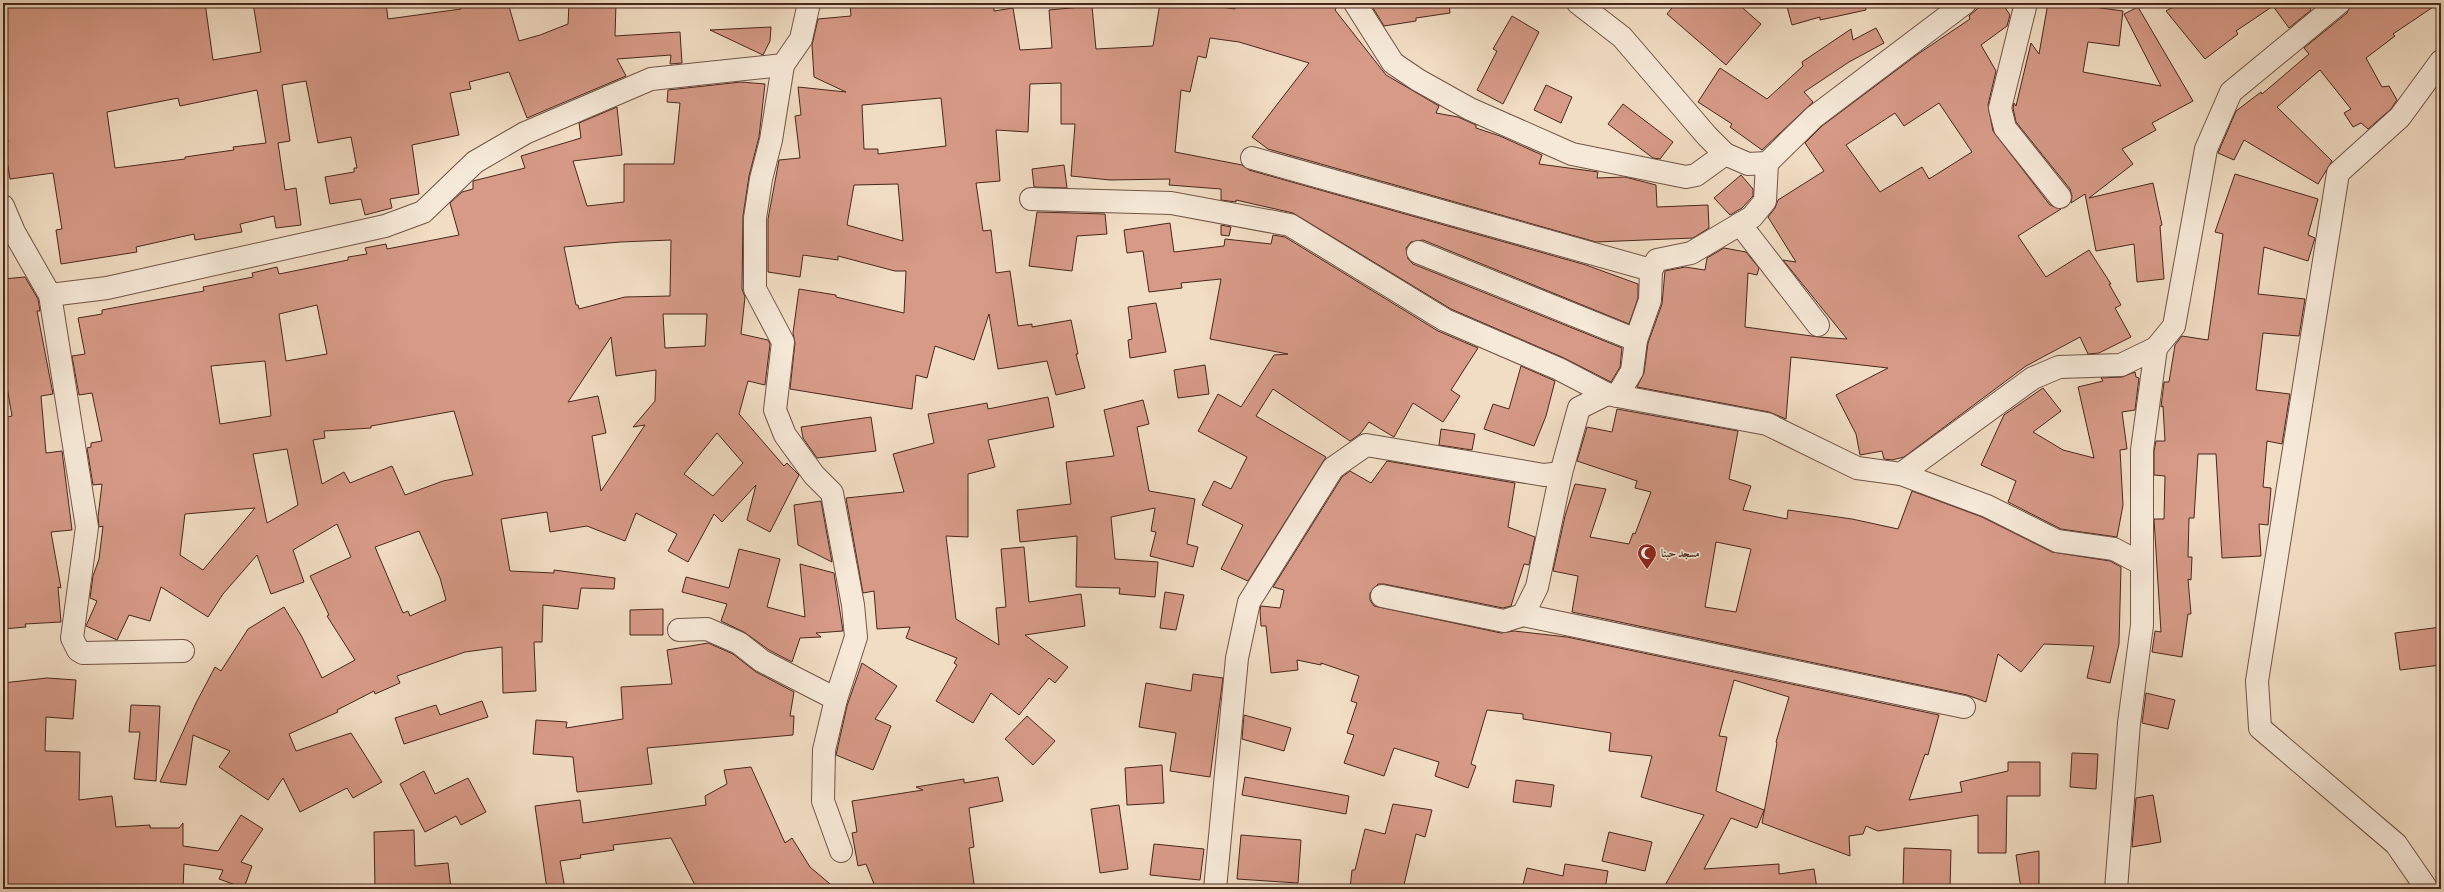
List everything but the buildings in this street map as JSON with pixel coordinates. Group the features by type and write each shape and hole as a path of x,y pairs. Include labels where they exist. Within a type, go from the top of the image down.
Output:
{"street":[{"path":"810,3 800,39 783,65 771,140 761,179 755,218 755,289 783,342 775,410 785,435 814,475 832,493 853,605 856,637 836,699 824,750 823,801 841,851"},
{"path":"1355,3 1393,63 1470,109 1572,154 1686,177 1696,175 1725,154"},
{"path":"1578,3 1622,37 1706,136 1725,154 1748,164 1767,163 1814,117 1965,3"},
{"path":"2026,3 2000,108 2005,128 2060,197"},
{"path":"1901,474 2033,378 2059,367 2121,365 2156,348 2174,326 2206,149 2231,92 2339,3"},
{"path":"2427,889 2396,844 2260,728 2257,681 2338,173 2400,117 2441,61"},
{"path":"50,295 107,288 385,226 423,212 475,162 525,134 651,79 783,65"},
{"path":"1252,158 1651,270"},
{"path":"1523,615 1537,587 1561,473 1580,408 1612,395 1632,371 1636,340 1650,300 1651,270 1657,260 1691,253 1752,217 1765,200 1767,163"},
{"path":"1031,199 1171,203 1290,225 1445,320 1559,369 1612,395 1767,424 1857,468 1901,474 1987,506 2057,541 2114,549 2142,564"},
{"path":"3,206 14,232 50,295 87,527 72,638 78,650 83,653 183,651"},
{"path":"1740,224 1818,325"},
{"path":"1418,252 1636,340"},
{"path":"2116,889 2129,723 2142,625 2142,450 2156,348"},
{"path":"1215,889 1237,658 1249,602 1333,468 1366,445 1544,475 1561,473"},
{"path":"1382,596 1504,620 1523,615 1964,707"},
{"path":"679,630 706,629 739,643 762,660 836,699"}],"place":[{"name":"مسجد حبنا","path":"1647,570"}]}
